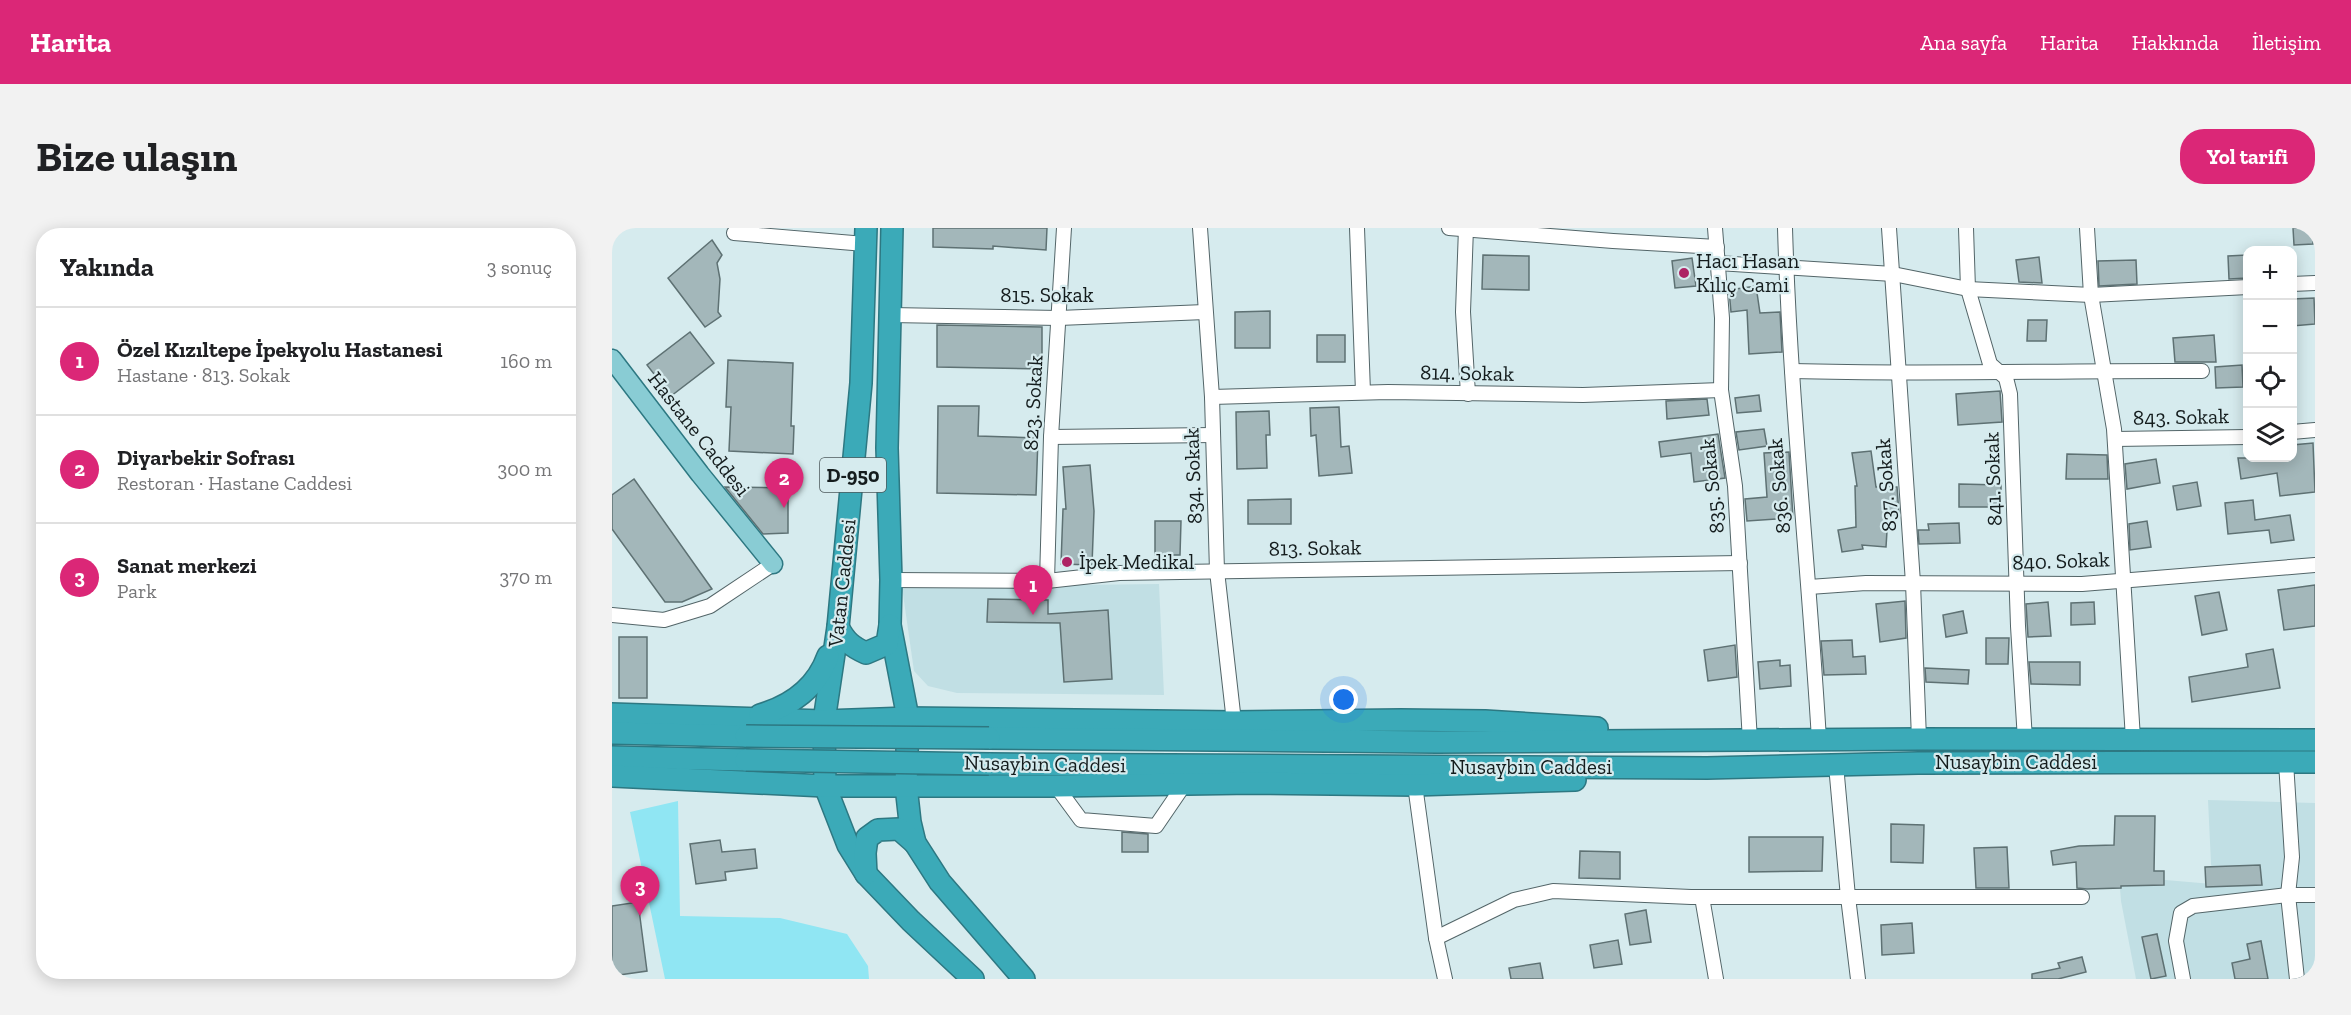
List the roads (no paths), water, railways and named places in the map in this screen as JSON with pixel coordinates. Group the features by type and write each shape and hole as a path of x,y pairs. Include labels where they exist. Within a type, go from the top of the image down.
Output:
{"highway":[{"name":"Vatan Caddesi","path":"892,228 887,448 891,625 908,718"},
{"name":"Vatan Caddesi","path":"824,721 838,627 861,383 865,236"},
{"path":"838,627 845,640 853,647 867,653 887,644 891,625"},
{"path":"612,714 747,727 797,699 823,671 838,627"},
{"path":"612,733 908,718 1234,722 1485,721 1750,741"},
{"name":"D-950","path":"908,718 906,786 915,843 940,882 1024,979"},
{"name":"D-950","path":"824,721 825,786 848,845 866,874 911,921 973,979"},
{"name":"Nusaybin Caddesi","path":"747,727 989,738 1437,742 1919,739 2315,740"},
{"name":"Nusaybin Caddesi","path":"612,757 989,764 1707,768 1918,763 2315,762"},
{"path":"612,776 825,786 1253,783 1415,785 1588,780 1707,768"},
{"path":"866,874 867,838 878,830 899,829 915,843"}],"main road":[{"name":"Hastane Caddesi","path":"612,359 700,474 773,564"}],"street":[{"name":"823. Sokak","path":"1047,580 1051,437 1064,228"},
{"name":"834. Sokak","path":"1200,228 1212,397 1217,571 1234,722"},
{"path":"1357,228 1363,392"},
{"path":"1449,228 1717,246"},
{"name":"835. Sokak","path":"1715,228 1722,318 1721,390 1735,486 1750,741"},
{"name":"836. Sokak","path":"1785,228 1791,371 1819,740"},
{"name":"837. Sokak","path":"1890,228 1898,374 1914,583 1919,739"},
{"name":"841. Sokak","path":"1966,228 1968,289 1990,363 2006,378 2010,394 2018,626 2025,740"},
{"path":"2087,228 2091,295 2115,439 2133,739"},
{"path":"1466,229 1463,312 1468,394"},
{"path":"734,233 865,236"},
{"path":"1718,263 1893,274 1968,289 2091,295 2243,287"},
{"path":"2297,284 2315,283"},
{"name":"815. Sokak","path":"890,315 1059,318 1205,312"},
{"path":"1791,371 1898,374 1998,370 2202,371"},
{"name":"814. Sokak","path":"1212,397 1363,392 1583,396 1721,390"},
{"path":"2297,432 2315,430"},
{"path":"1051,437 1213,435"},
{"name":"843. Sokak","path":"2115,439 2243,437"},
{"name":"813. Sokak","path":"891,580 1047,580 1119,573 1740,563"},
{"path":"612,615 664,620 710,606 773,564"},
{"name":"840. Sokak","path":"1809,587 1866,583 2082,584 2315,565"},
{"path":"2286,762 2292,857 2288,895 2297,979"},
{"path":"1836,765 1858,979"},
{"path":"1056,786 1081,820 1156,826 1184,785"},
{"path":"1415,785 1436,938 1445,979"},
{"path":"1436,938 1514,900 1553,891 1702,897 2082,897"},
{"path":"2183,979 2176,941 2181,913 2193,906 2288,895 2315,895"},
{"path":"1702,897 1716,979"}],"place":[{"name":"Hacı Hasan Kılıç Cami","path":"1684,273"},
{"name":"Diyarbekir Sofrası","path":"784,508"},
{"name":"İpek Medikal","path":"1067,562"},
{"name":"Özel Kızıltepe İpekyolu Hastanesi","path":"1033,615"},
{"name":"Sanat merkezi","path":"640,916"}]}
